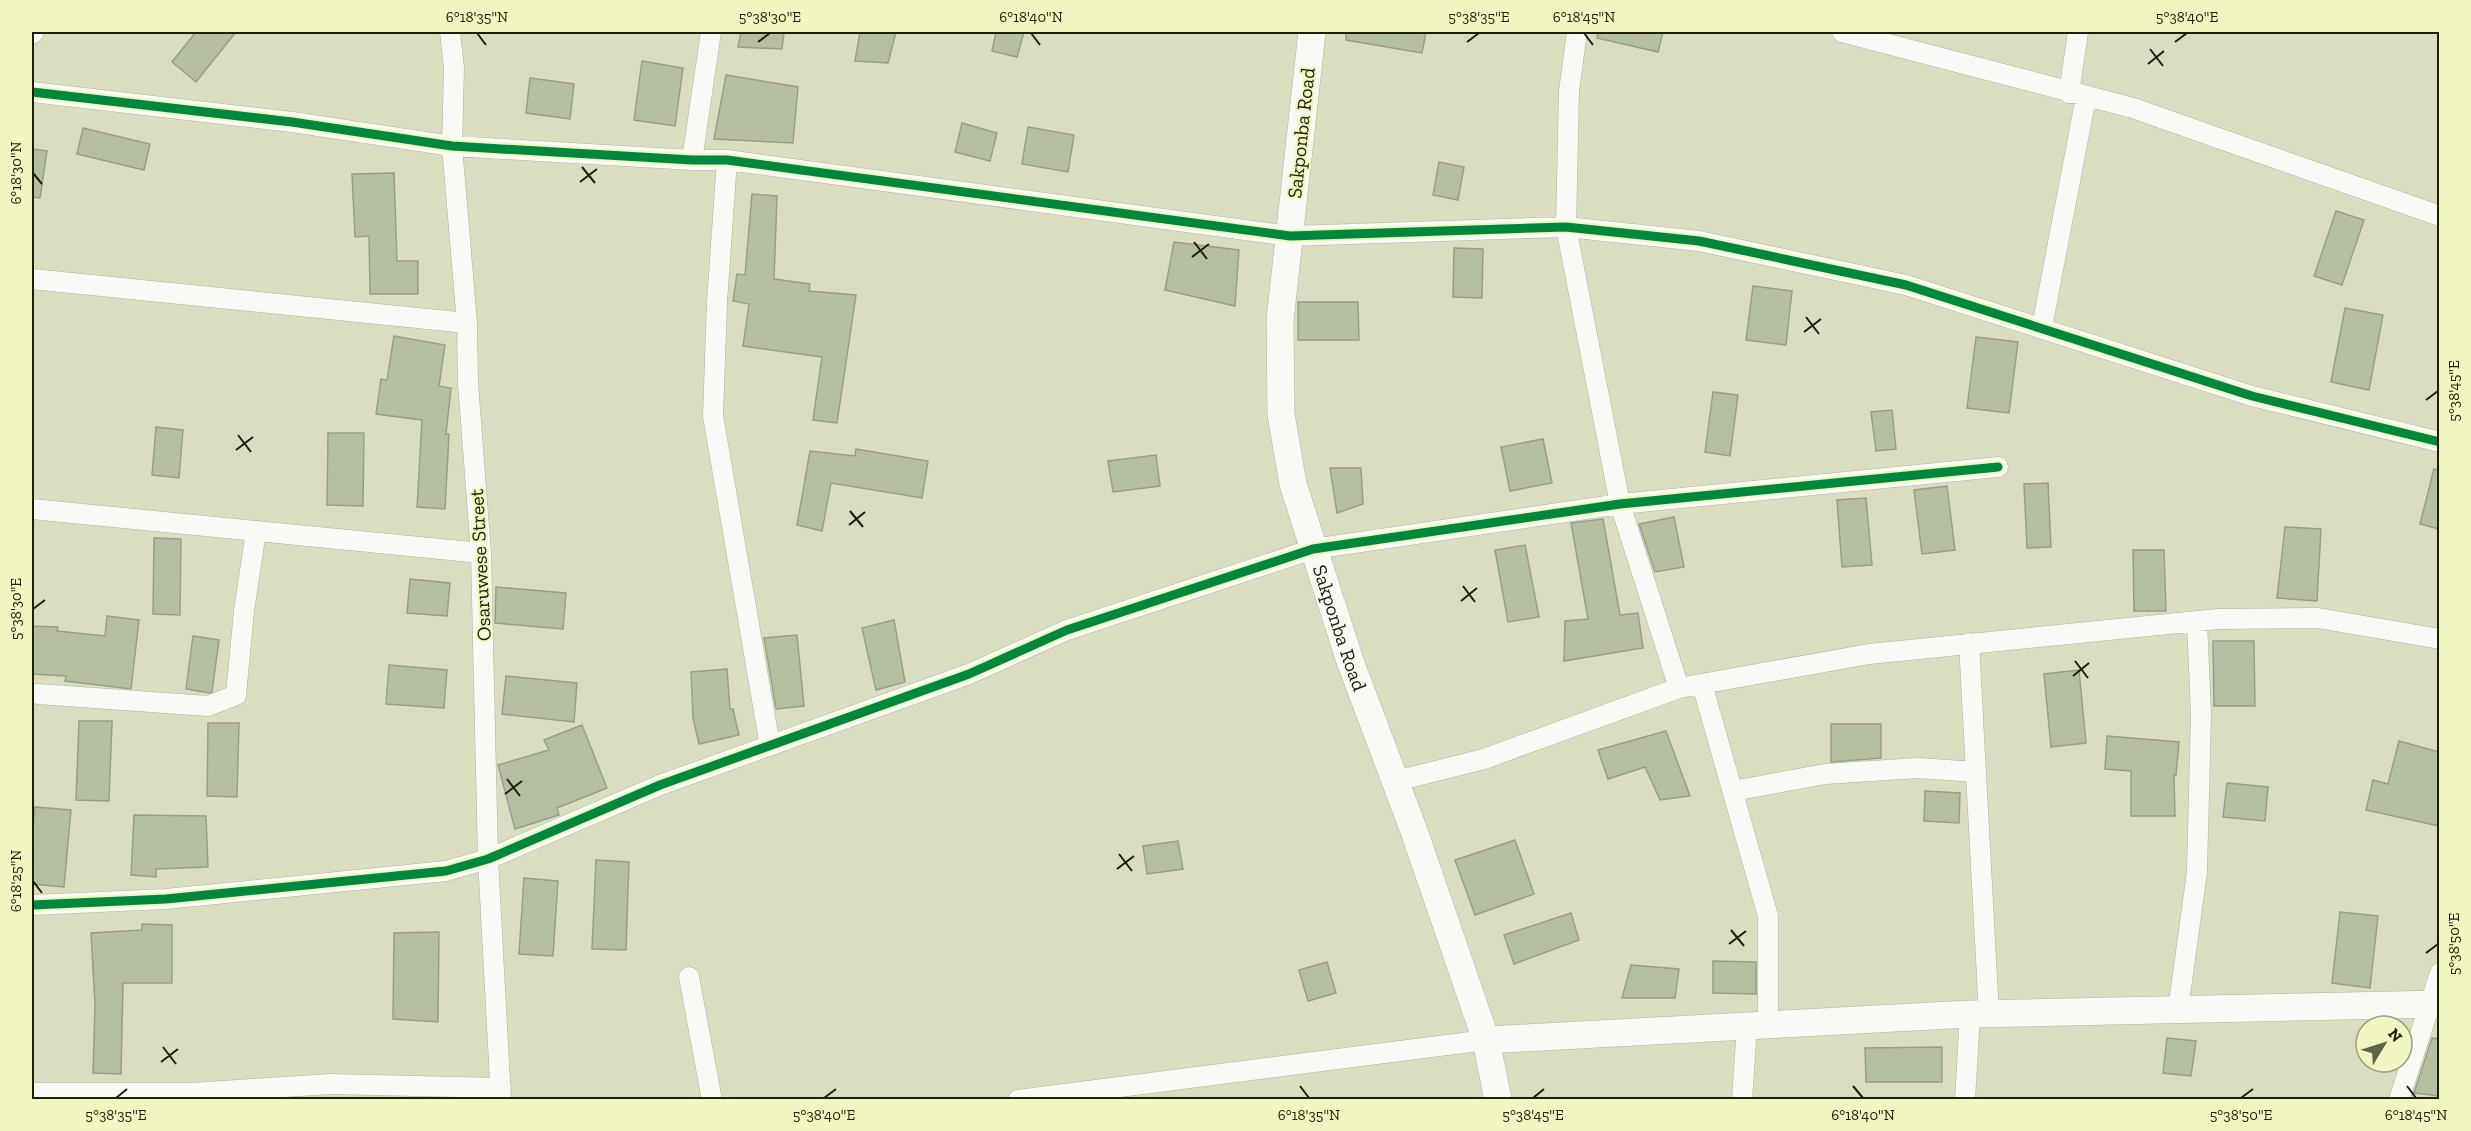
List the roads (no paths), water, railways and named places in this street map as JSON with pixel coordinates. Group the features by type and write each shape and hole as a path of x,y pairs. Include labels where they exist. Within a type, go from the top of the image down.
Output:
{"main road":[{"name":"Sakponba Road","path":"1312,32 1280,320 1281,414 1293,484 1350,661 1396,781 1486,1040 1498,1100"},
{"path":"1486,1040 1979,1014 2434,1004"}],"street":[{"name":"Osaruwese Street","path":"450,32 454,68 452,146 481,553 488,859 501,1094"},
{"path":"692,160 711,32"},
{"path":"1577,32 1569,91 1566,227 1620,504 1679,688"},
{"path":"1842,32 2133,108 2439,216"},
{"path":"2042,327 2078,95 2078,32"},
{"path":"32,92 292,122 452,146 727,160 1290,236 1566,227 1699,241 1906,285 2252,396 2439,442"},
{"path":"727,160 717,302 713,416 770,746"},
{"path":"32,279 466,323"},
{"path":"32,905 166,899 446,871 488,859 660,785 969,674 1067,630 1313,549 1620,504 1998,467"},
{"path":"32,509 481,553"},
{"path":"38,694 208,706 236,695 244,611 256,531"},
{"path":"1396,781 1484,759 1679,688 1869,654 2197,621 2318,618 2439,639"},
{"path":"2178,1010 2197,872 2201,714 2197,621"},
{"path":"1965,1100 1979,1014 1976,772 1970,643"},
{"path":"1702,684 1768,916 1757,1025 1742,1100"},
{"path":"1733,791 1825,774 1918,768 1976,772"},
{"path":"2399,1100 2434,1004 2439,972"},
{"path":"688,976 712,1100"},
{"path":"1018,1100 1486,1040"},
{"path":"32,1093 192,1093 330,1084 501,1094"}]}
